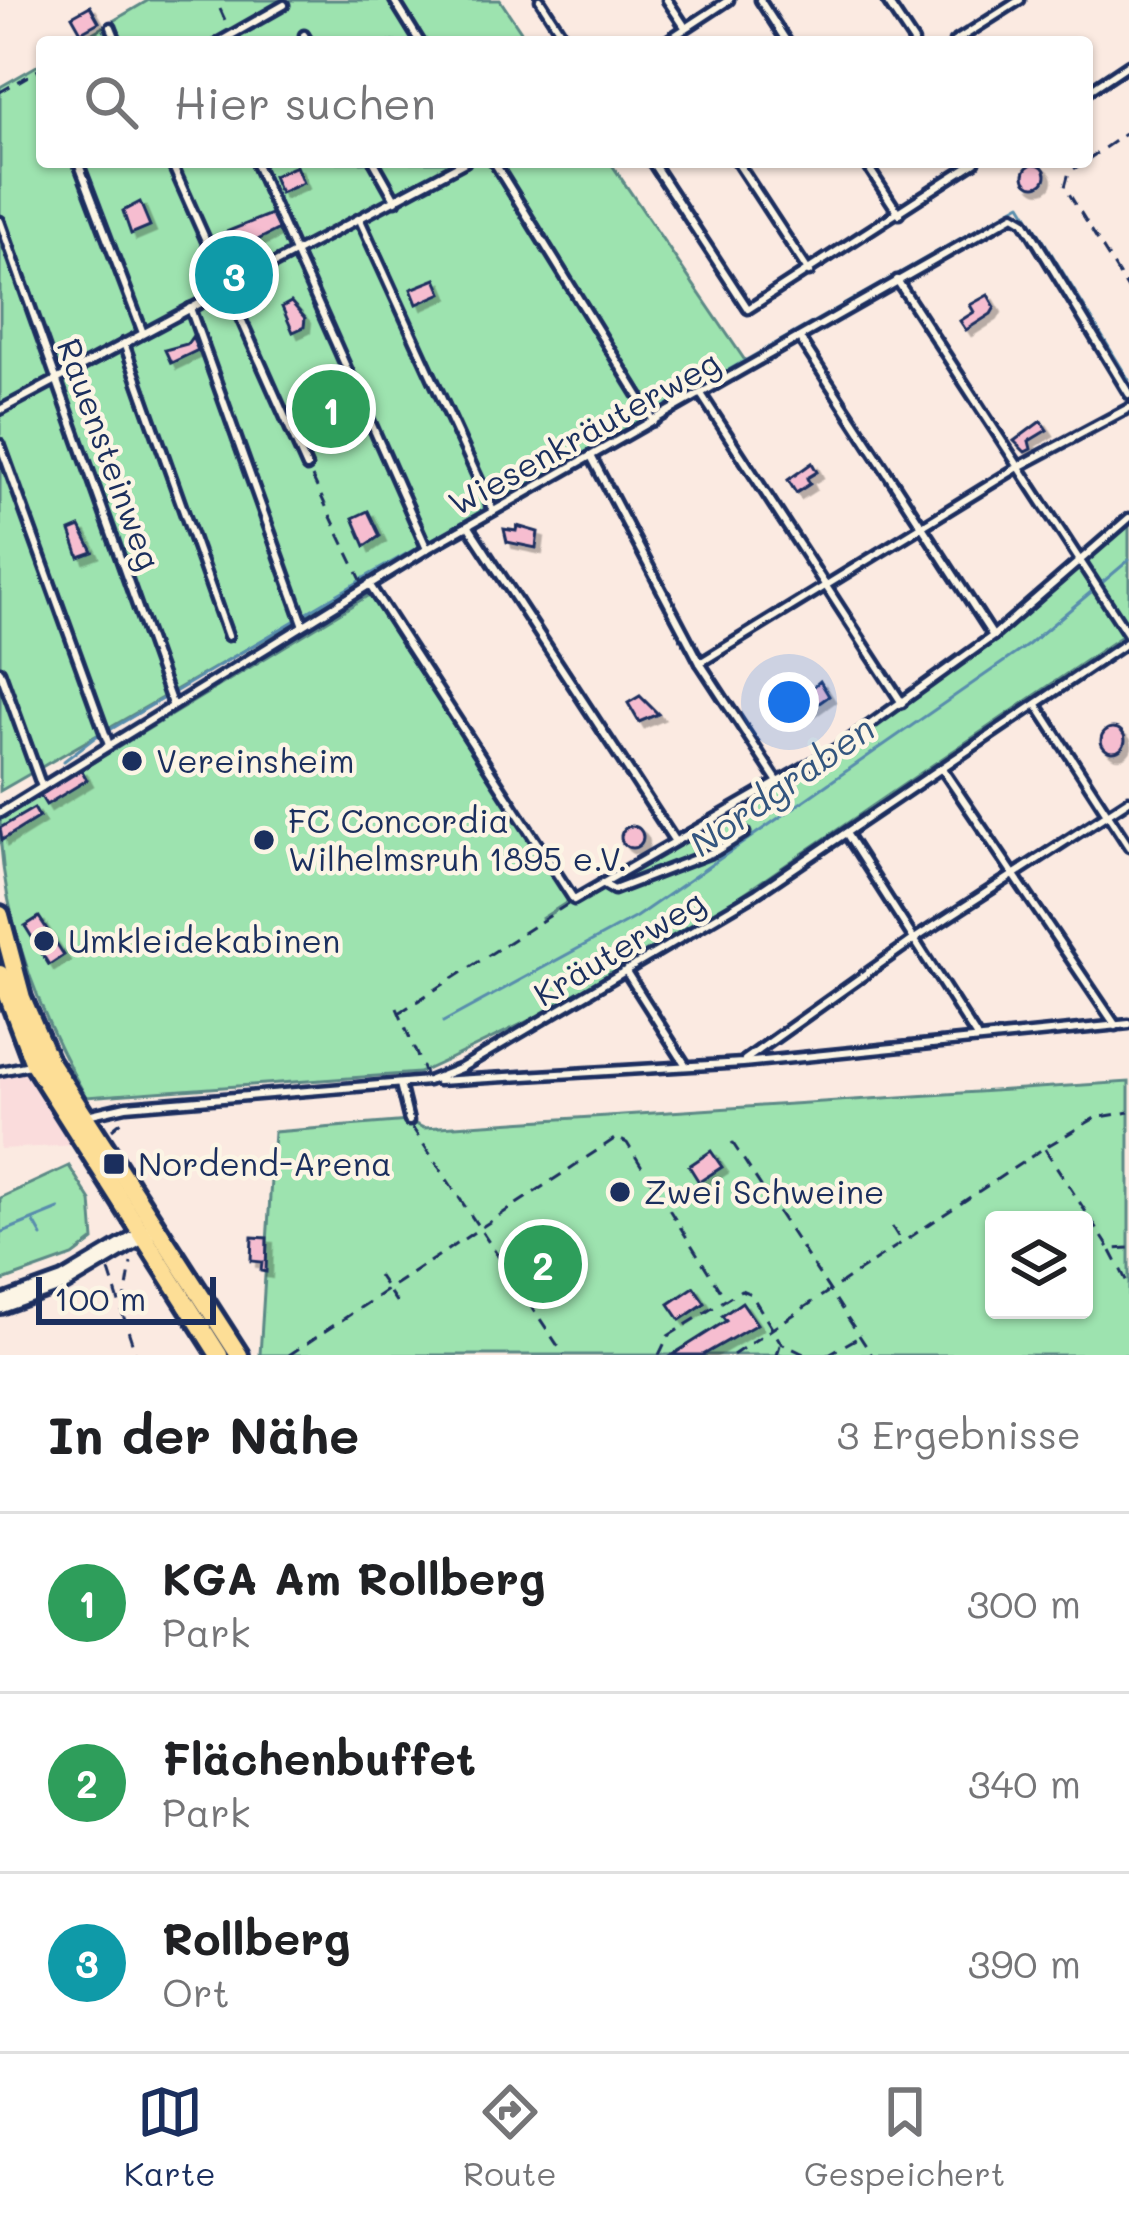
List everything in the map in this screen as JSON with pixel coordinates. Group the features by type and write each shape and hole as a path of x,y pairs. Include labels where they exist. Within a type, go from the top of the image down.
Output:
{"main road":[{"path":"0,915 33,1029 76,1120"},
{"path":"0,974 34,1064 148,1232 219,1355"},
{"path":"0,1305 104,1261 148,1232"},
{"path":"148,1232 239,1355"}],"lane":[{"path":"394,0 416,36"},
{"path":"540,0 563,36"},
{"path":"667,0 686,28"},
{"path":"673,36 729,0"},
{"path":"760,0 783,36"},
{"path":"888,0 910,36"},
{"path":"963,36 1020,0"},
{"path":"229,36 284,5"},
{"path":"110,27 114,36"},
{"path":"1093,88 1129,64"},
{"path":"80,168 143,333"},
{"path":"174,168 307,467"},
{"path":"258,168 428,549"},
{"path":"377,168 396,201"},
{"path":"0,410 454,168"},
{"path":"498,168 654,422"},
{"path":"656,168 748,309 966,168"},
{"path":"741,168 809,272"},
{"path":"869,168 899,214"},
{"name":"Wiesenkräuterweg","path":"0,813 491,508 801,340 1014,215 1024,221 1129,394"},
{"path":"359,220 491,508"},
{"name":"Rauensteinweg","path":"0,221 172,704"},
{"path":"897,280 1127,635"},
{"path":"190,308 303,623"},
{"path":"801,340 994,636"},
{"path":"124,343 228,635"},
{"path":"701,394 902,704"},
{"path":"700,663 1020,466 1129,408"},
{"path":"0,444 109,745"},
{"path":"591,456 700,663 778,782"},
{"path":"369,584 574,900 902,704 994,636 1129,518"},
{"path":"468,526 674,840"},
{"name":"Kräuterweg","path":"76,1120 144,1105 428,1081 627,973 943,769 1037,705 1127,635"},
{"path":"0,671 42,787"},
{"path":"1037,705 1129,847"},
{"path":"943,769 1115,1025"},
{"path":"742,1063 916,938 1129,800"},
{"path":"602,883 614,890 716,851 745,833"},
{"path":"846,833 976,1036"},
{"path":"627,973 685,1064"},
{"path":"428,1081 742,1063 1129,1024"},
{"path":"0,1071 34,1064"},
{"path":"400,1084 409,1121"}],"path":[{"path":"220,8 232,34"},
{"path":"96,36 110,27"},
{"path":"0,92 36,71"},
{"path":"1093,156 1129,131"},
{"path":"1066,168 1069,172"},
{"path":"1075,168 1065,187 1129,291"},
{"path":"245,252 256,273"},
{"path":"307,467 362,584 369,584"},
{"path":"428,1081 398,1011 574,900"},
{"path":"107,1132 144,1105"},
{"path":"733,1355 1044,1148 1095,1118 1129,1112"},
{"path":"409,1121 564,1355"},
{"path":"289,1355 609,1141 622,1139 725,1298"},
{"path":"732,1142 872,1355"},
{"path":"1044,1148 1056,1158 1129,1286"},
{"path":"892,1228 902,1242"},
{"path":"1110,1250 1129,1248"},
{"path":"104,1261 136,1355"},
{"path":"123,1315 131,1263"},
{"path":"378,1275 397,1303"},
{"path":"659,1355 668,1336 741,1290 781,1343 806,1355"},
{"path":"827,1355 860,1336"},
{"path":"777,1355 781,1343"}],"shaded area":[{"path":"32,1070 77,1145 0,1149 0,1075"}],"green space":[{"path":"149,0 500,0 524,36 87,36"},
{"path":"36,66 36,168 614,168 746,362 0,791 0,87"},
{"name":"FC Concordia Wilhelmsruh 1895 e.V.","path":"1129,518 1129,629 1122,636 627,973 419,1073 86,1097 25,963 7,892 0,819 369,595 569,901 541,919 839,747 993,636"},
{"path":"1129,1082 1129,1355 260,1355 274,1132 409,1121 424,1128"},
{"path":"69,1166 91,1201 94,1240 73,1256 0,1282 0,1198"}],"building":[{"path":"90,6 99,22 81,32 72,16"},
{"path":"297,168 303,183 280,193 273,176"},
{"path":"1027,168 1043,168 1043,183 1027,183"},
{"path":"140,202 150,226 131,234 123,211"},
{"path":"271,214 279,229 246,246 248,251 231,253 221,234"},
{"path":"436,279 442,293 417,304 411,289"},
{"path":"988,295 995,307 991,314 966,330 960,321 974,312 970,305"},
{"path":"291,302 305,318 304,327 293,332 282,307"},
{"path":"192,337 198,350 171,363 165,350 187,344"},
{"path":"1041,421 1047,430 1029,441 1031,449 1025,452 1014,441"},
{"path":"812,463 817,472 796,493 788,480"},
{"path":"368,511 380,536 365,546 353,518"},
{"path":"517,526 538,532 536,548 507,542 504,529 516,531"},
{"path":"80,527 93,552 79,557 70,531"},
{"path":"820,681 829,696 808,711 796,692 803,696"},
{"path":"640,696 658,714 639,722 628,703"},
{"path":"1113,728 1125,740 1113,752 1101,740"},
{"path":"81,769 87,780 46,805 40,795"},
{"path":"34,808 39,817 2,840 0,828"},
{"path":"632,826 643,837 632,848 621,837"},
{"name":"Umkleidekabinen","path":"39,917 64,955 49,965 25,926"},
{"path":"711,1151 722,1167 699,1182 689,1166"},
{"path":"252,1237 267,1238 266,1272 261,1271 262,1262 251,1261"},
{"path":"694,1287 705,1303 680,1320 669,1304"},
{"path":"742,1302 757,1324 703,1355 672,1355 726,1321 722,1316"}],"waterway":[{"path":"653,413 1021,204 1129,380"},
{"path":"362,579 647,417"},
{"name":"Nordgraben","path":"443,1022 636,917 1028,645 1129,560"},
{"path":"304,614 360,581"},
{"path":"173,693 299,618"},
{"path":"108,731 167,696"},
{"path":"64,761 98,735"},
{"name":"Nordgraben","path":"0,1233 59,1209"},
{"path":"34,1222 42,1236"}],"place":[{"name":"Rollberg","path":"234,275"},
{"name":"KGA Am Rollberg","path":"331,409"},
{"name":"Vereinsheim","path":"132,761"},
{"name":"FC Concordia Wilhelmsruh 1895 e.V.","path":"264,840"},
{"name":"Umkleidekabinen","path":"44,941"},
{"name":"Nordend-Arena","path":"114,1164"},
{"name":"Zwei Schweine","path":"620,1192"},
{"name":"Flächenbuffet","path":"543,1264"}]}
